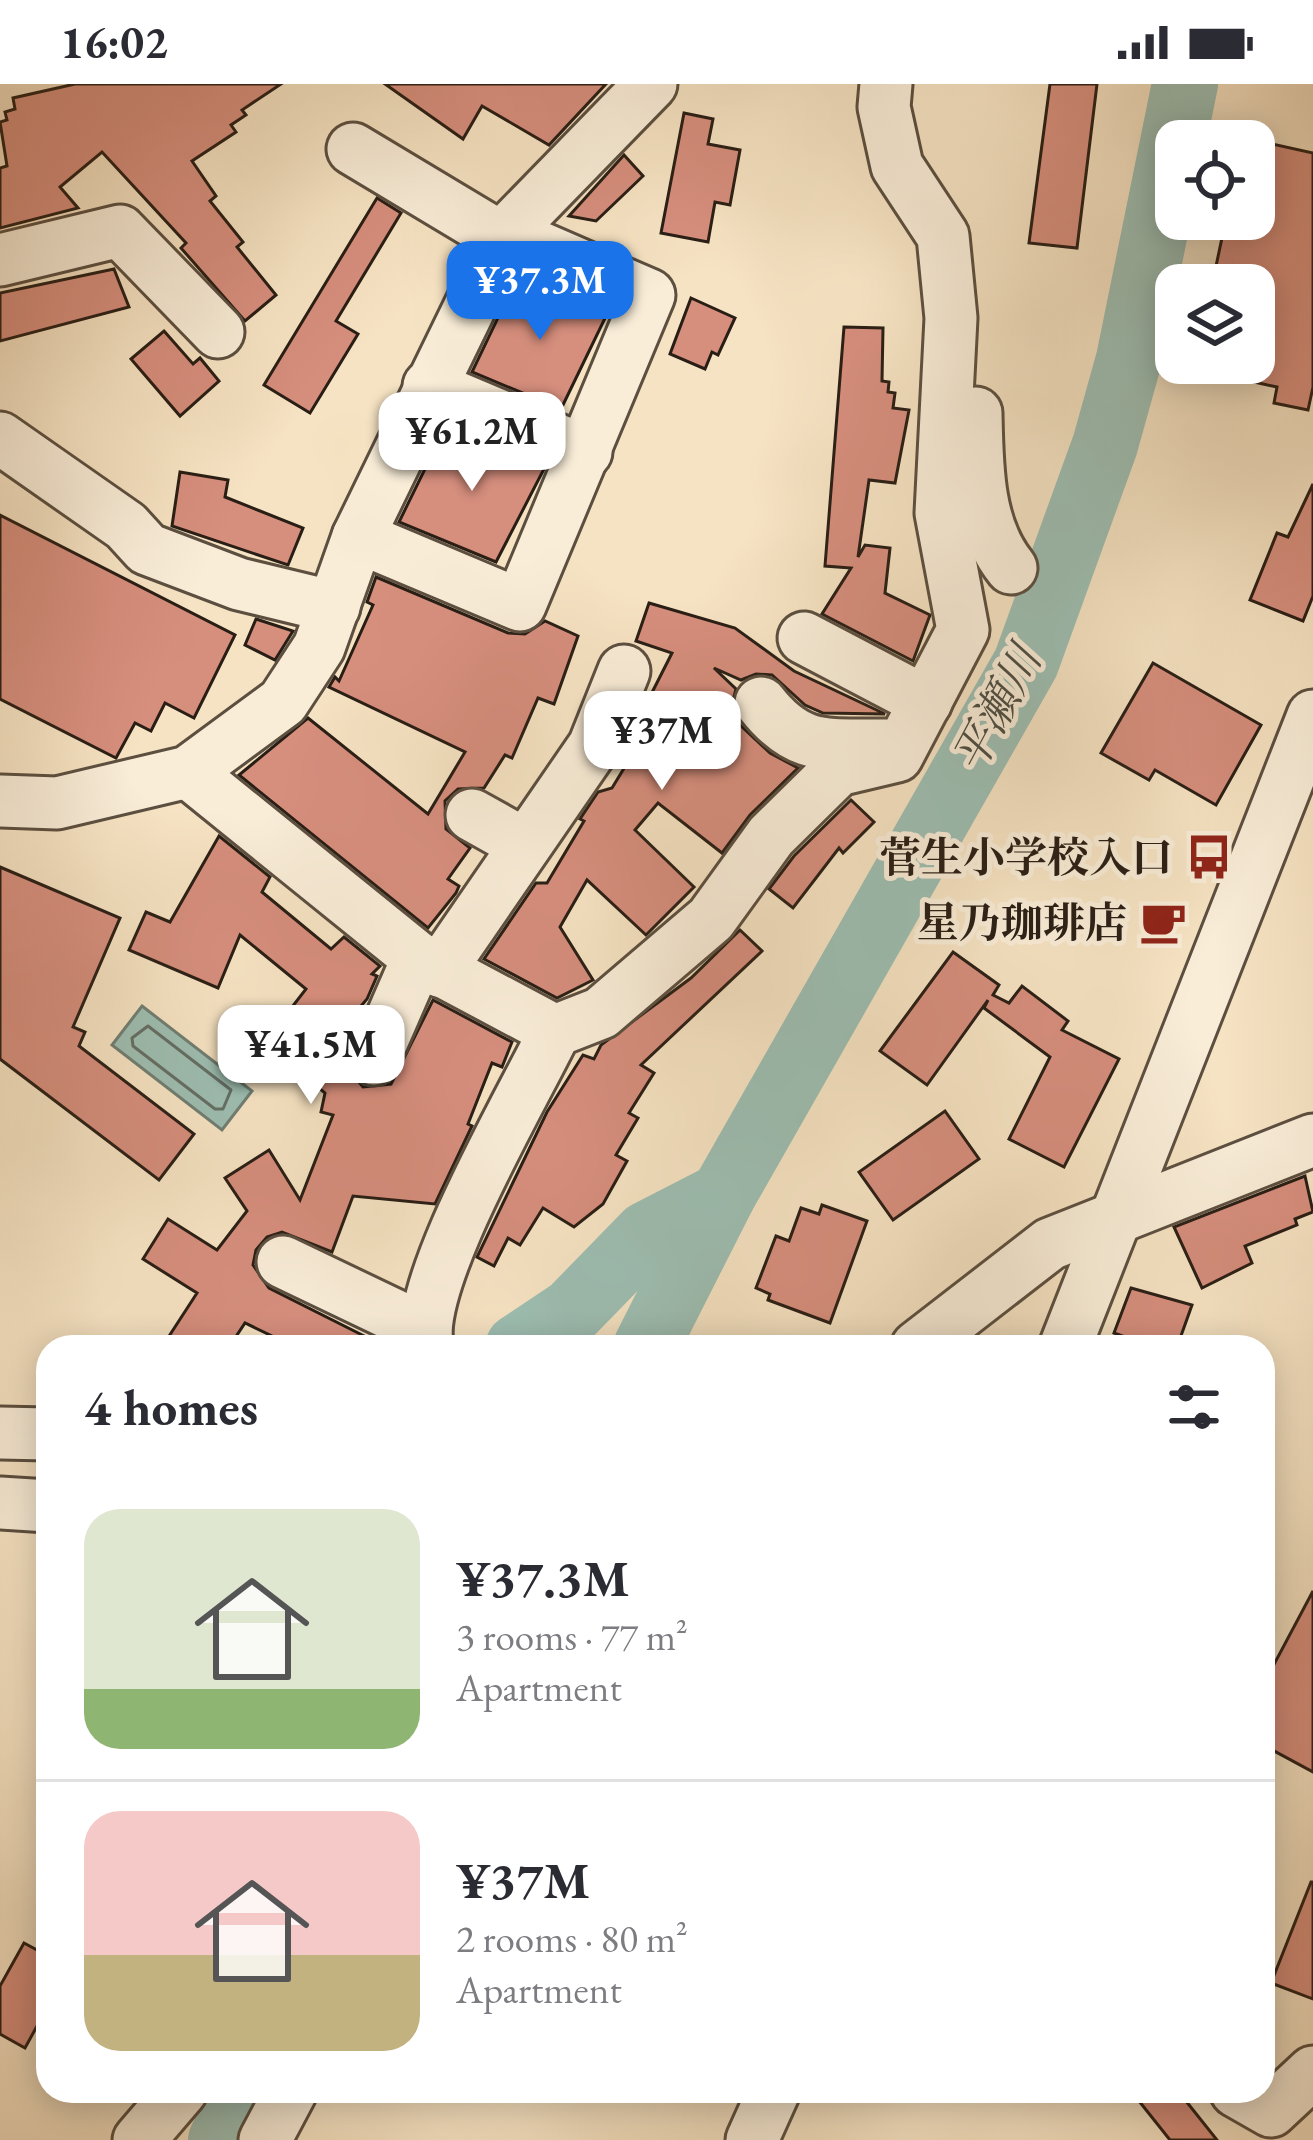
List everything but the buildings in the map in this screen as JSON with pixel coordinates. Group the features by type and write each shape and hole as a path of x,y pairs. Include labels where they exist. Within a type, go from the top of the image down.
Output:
{"street":[{"path":"0,801 57,802 188,772 283,701 319,647 358,537 505,236 651,84"},
{"path":"427,1335 441,1264 555,1031 601,1012 711,919 771,836 838,770 897,756 963,630 940,513 950,318 943,236 897,166 884,107 886,84"},
{"path":"352,151 505,236 649,295 520,605 358,537"},
{"path":"0,260 120,231 218,332"},
{"path":"950,318 975,317 977,475 996,549 1011,568"},
{"path":"429,386 586,452"},
{"path":"0,438 126,526 147,549 239,584 334,607"},
{"path":"804,638 915,723"},
{"path":"374,1060 428,964 594,746 624,671"},
{"path":"761,703 779,725 809,744 915,723"},
{"path":"1070,1335 1313,716"},
{"path":"188,772 428,964 555,1031"},
{"path":"472,815 522,843"},
{"path":"932,1335 1050,1244 1153,1208 1313,1140"},
{"path":"283,1262 420,1335"},
{"path":"0,1433 36,1434"},
{"path":"0,1503 36,1504"},
{"path":"139,2140 171,2103"},
{"path":"187,2140 207,2103"},
{"path":"265,2140 285,2103"},
{"path":"752,2140 769,2103"}],"water":[{"path":"142,1006 252,1091 222,1130 112,1045"}],"waterway":[{"name":"平瀬川","path":"652,1335 723,1195 1026,663 1105,445 1129,359 1185,84"},
{"path":"536,1335 572,1311 647,1234 723,1195"},
{"name":"平瀬川","path":"221,2140 241,2103"}],"place":[{"name":"菅生小学校入口","path":"1209,857"},
{"name":"星乃珈琲店","path":"1163,922"}]}
